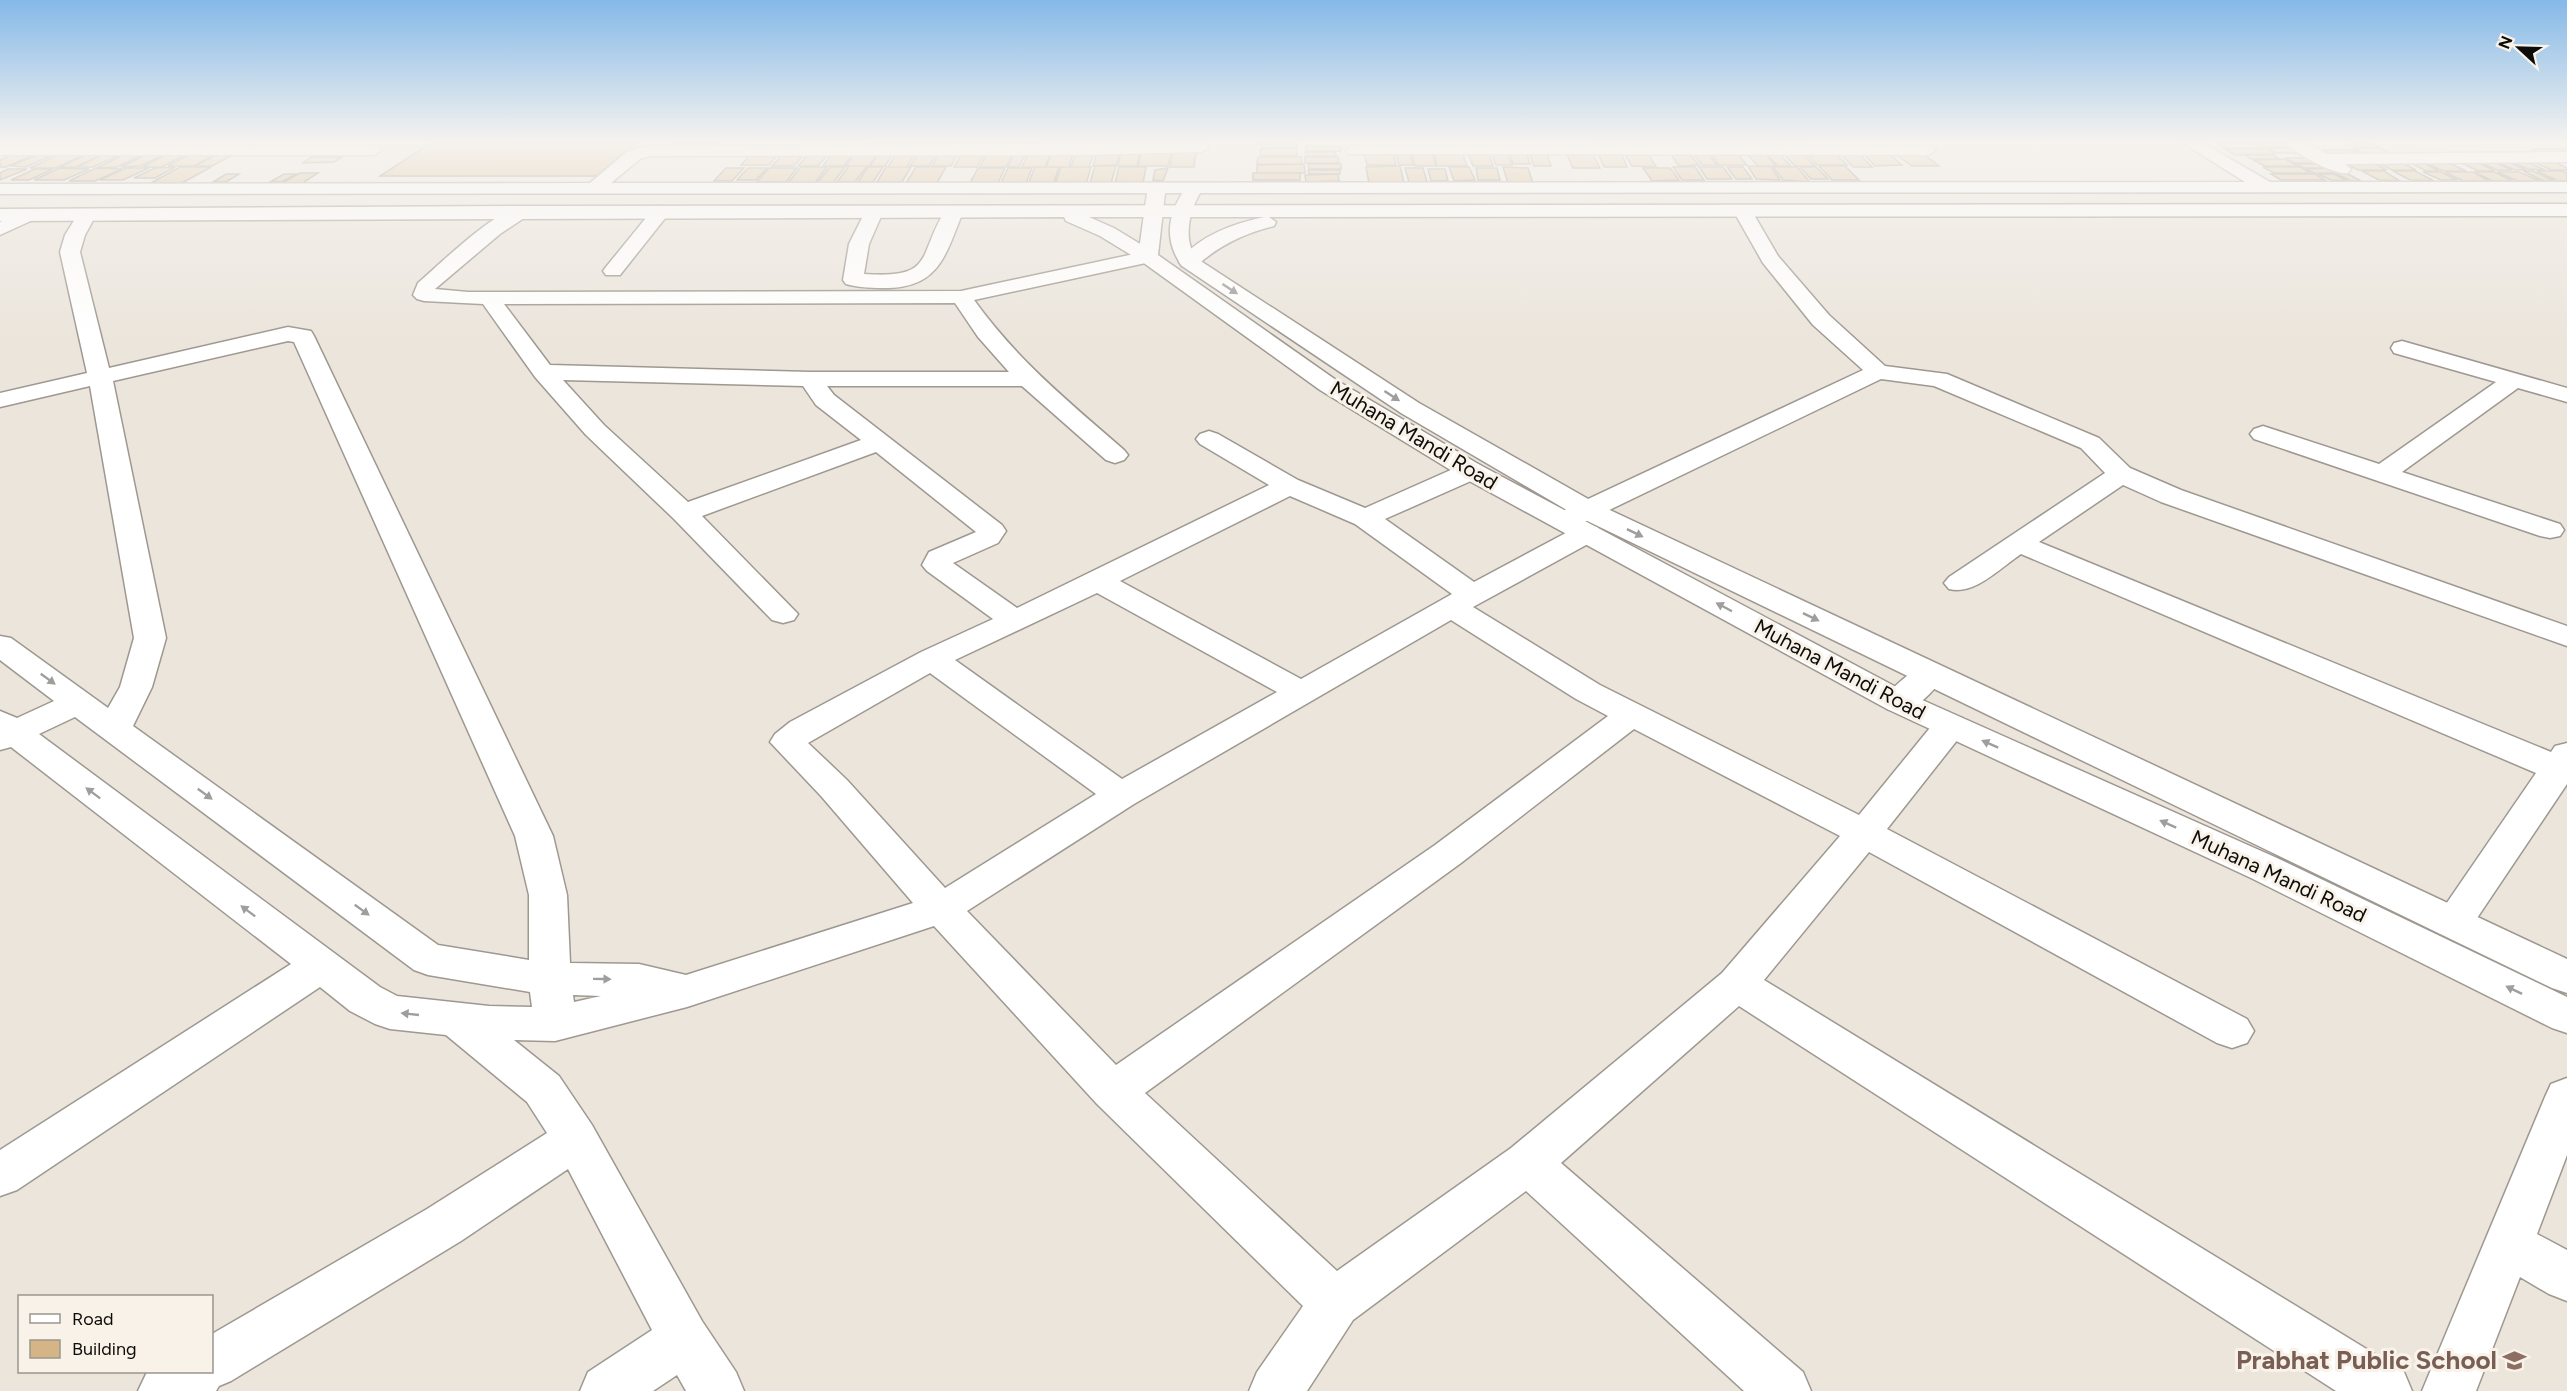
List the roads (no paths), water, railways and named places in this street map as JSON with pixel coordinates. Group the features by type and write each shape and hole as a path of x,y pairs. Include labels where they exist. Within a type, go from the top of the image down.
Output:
{"main road":[{"path":"0,215 520,212 1062,213 1112,208"},
{"path":"520,212 494,230 425,287 424,295 489,298 961,297 1148,257 1177,208"},
{"path":"1181,208 1181,249 1189,262 1579,521 1930,675 2567,977"},
{"path":"1270,208 1335,213 2567,210"},
{"path":"613,271 661,212"},
{"path":"874,212 859,244 853,280 884,282 916,279 929,267 954,212"},
{"path":"1743,212 1770,259 1814,311 1878,372"},
{"name":"Muhana Mandi Road","path":"1062,213 1107,232 1148,257 1328,385 1471,471 1579,521 1899,702 2264,868 2567,1016"},
{"path":"1189,262 1210,243 1234,231 1261,223 1335,213"},
{"path":"87,215 75,235 70,252 100,377 150,638 136,687 116,728"},
{"path":"0,230 28,216"},
{"path":"961,297 986,332 1028,379 1115,455"},
{"path":"489,298 543,372 595,430 684,513 783,614"},
{"path":"0,400 288,334 303,336 534,836 548,895 550,979 555,1024"},
{"path":"2402,348 2567,395"},
{"path":"543,372 810,379 1028,379"},
{"path":"4,731 365,999 390,1012 489,1023 555,1024 687,991 941,909 1121,795 1462,601 1579,521 1878,372 1939,379 2090,443 2121,474 2171,496 2567,637"},
{"path":"810,379 825,400 992,531 988,537 939,558 937,565 1014,620"},
{"path":"2382,474 2514,380"},
{"path":"2263,434 2550,530"},
{"path":"1209,439 1289,486 1365,518 1462,601 1588,692 1864,833 2232,1031"},
{"path":"684,513 878,443"},
{"path":"1365,518 1471,471"},
{"path":"1959,583 2121,474"},
{"path":"1289,486 1098,581 932,659 802,730 787,742 834,788 941,909 1113,1091 1335,1303"},
{"path":"2018,543 2564,765 2453,923"},
{"path":"1098,581 1301,692"},
{"path":"0,645 428,959 550,979 639,980 687,991"},
{"path":"932,659 1121,795"},
{"path":"1899,702 1930,675"},
{"path":"4,731 79,702"},
{"path":"1113,1091 1448,854 1632,714"},
{"path":"1276,1391 1335,1303 1528,1163 1737,984 1864,833 1950,726"},
{"path":"0,1174 320,966"},
{"path":"1737,984 2385,1391"},
{"path":"457,1020 543,1089 576,1138 684,1339 717,1391"},
{"path":"2449,1391 2567,1096"},
{"path":"213,1363 444,1225 576,1138"},
{"path":"1528,1163 1784,1391"},
{"path":"2507,1243 2567,1277"},
{"path":"607,1391 684,1339"},
{"path":"165,1391 195,1373"}],"place":[{"name":"Prabhat Public School","path":"2515,1360"}]}
